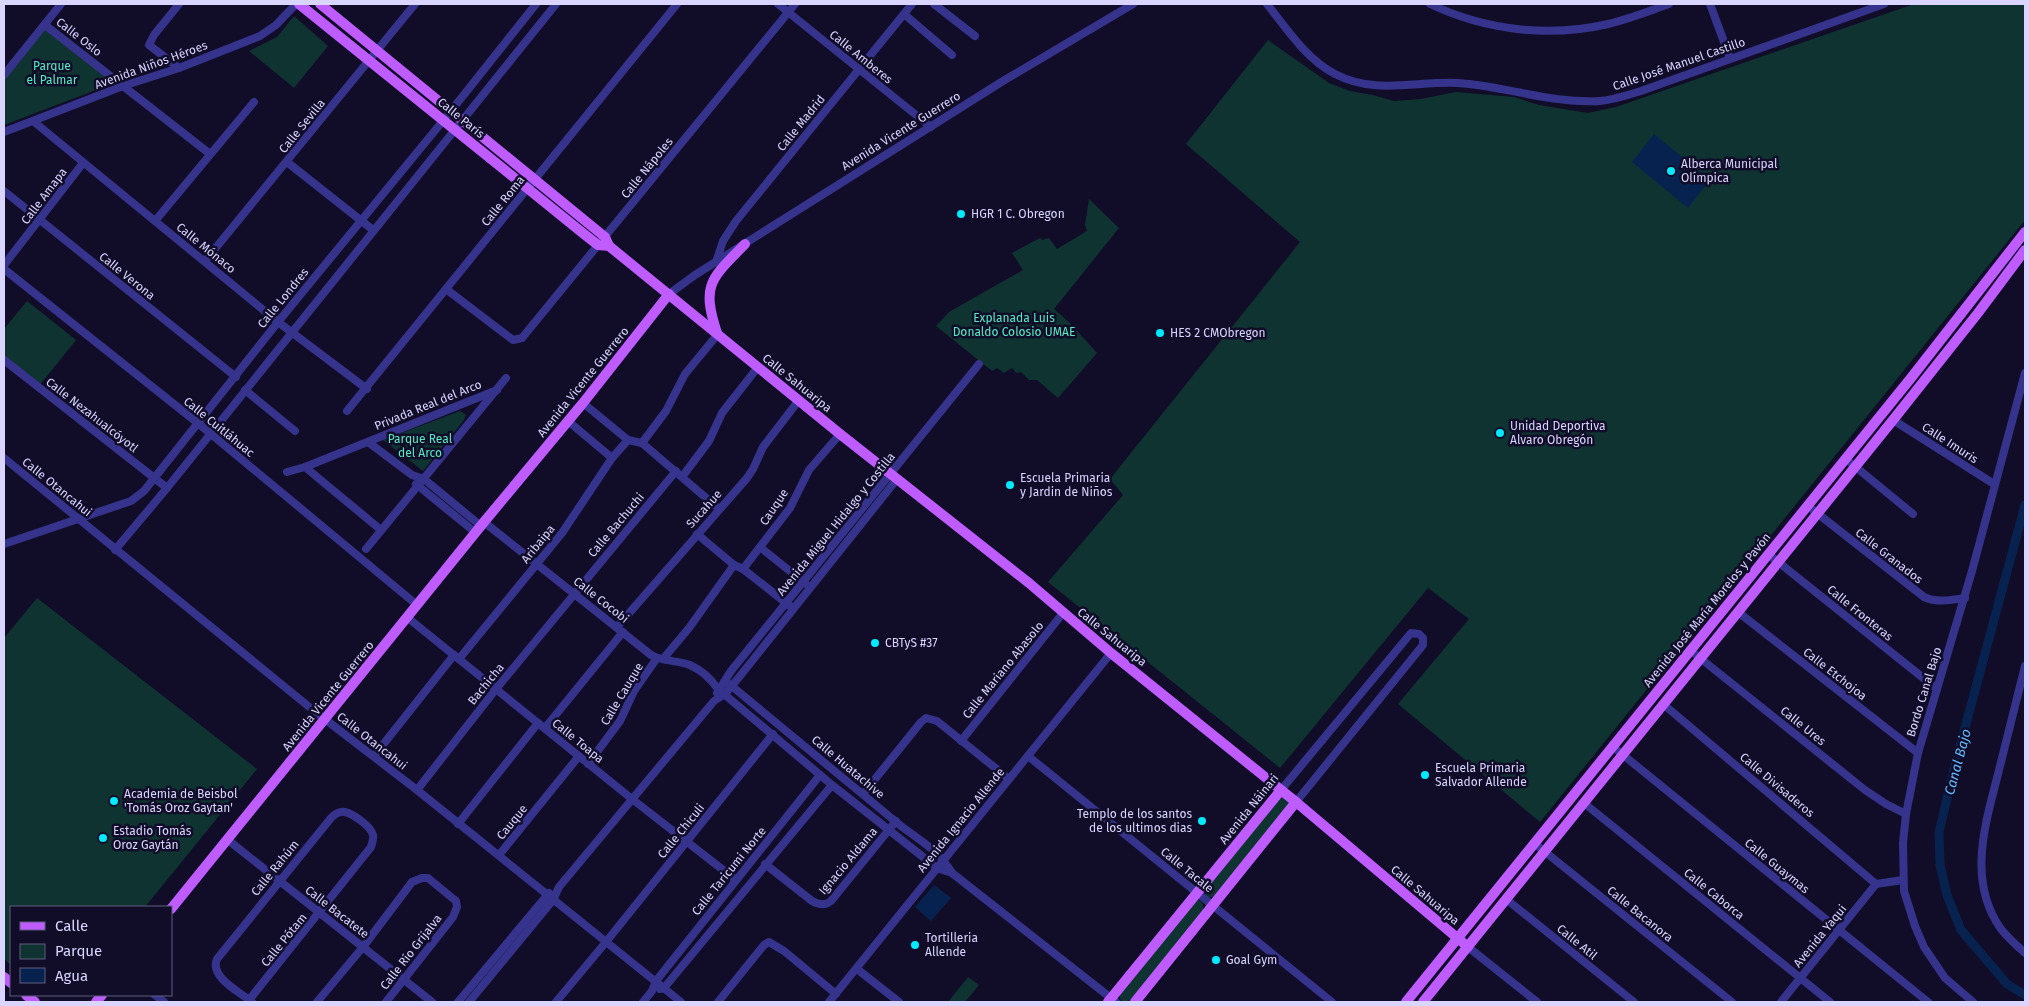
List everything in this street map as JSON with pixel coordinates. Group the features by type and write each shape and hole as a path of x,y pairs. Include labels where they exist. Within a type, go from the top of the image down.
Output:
{"main road":[{"name":"Calle París","path":"297,4 370,59 527,188 604,243 669,294"},
{"name":"Calle París","path":"320,4 535,180 604,243"},
{"name":"Avenida José María Morelos y Pavón","path":"1406,1002 1846,459 2025,232"},
{"path":"718,334 709,305 710,291 717,275 745,244"},
{"name":"Avenida José María Morelos y Pavón","path":"1423,1002 1893,420 2025,250"},
{"name":"Calle Sahuaripa","path":"669,294 840,434 1029,583 1111,653 1296,802 1468,947"},
{"name":"Avenida Vicente Guerrero","path":"172,908 326,720 480,527 583,403 669,294"},
{"path":"1923,362 1933,370"},
{"name":"Avenida Náinari","path":"1111,1001 1196,892 1281,790"},
{"path":"1136,1002 1296,802"}],"street":[{"path":"4,75 62,4"},
{"path":"179,4 154,35 150,45 179,68"},
{"name":"Avenida Niños Héroes","path":"4,132 123,86 179,68 260,36 276,25 297,4"},
{"name":"Calle Sevilla","path":"205,261 415,4"},
{"name":"Calle Londres","path":"4,544 131,501 156,479 278,322 452,111 536,4"},
{"path":"116,550 454,128 556,4"},
{"name":"Calle Roma","path":"347,411 367,389 677,4"},
{"name":"Calle Amberes","path":"778,4 931,127"},
{"name":"Calle Nápoles","path":"446,289 512,340 519,340 604,243 795,4"},
{"name":"Calle Madrid","path":"716,262 723,241 736,221 912,4"},
{"path":"934,4 975,36"},
{"name":"Avenida Vicente Guerrero","path":"669,294 716,262 1003,81 1133,4"},
{"name":"Calle José Manuel Castillo","path":"1267,4 1294,38 1315,60 1335,74 1365,85 1399,87 1458,83 1564,100 1601,101 1641,91 1884,4"},
{"path":"1430,4 1473,21 1533,31 1595,27 1669,4"},
{"path":"1710,4 1730,58"},
{"path":"904,14 952,55"},
{"name":"Calle Oslo","path":"45,25 210,154"},
{"path":"155,221 254,102"},
{"name":"Calle Mónaco","path":"33,121 278,322 367,389"},
{"path":"287,162 373,230"},
{"name":"Calle Amapa","path":"4,267 83,163"},
{"name":"Calle Verona","path":"4,191 236,378"},
{"name":"Calle Cuitláhuac","path":"4,267 199,424 417,605"},
{"path":"642,442 669,405 685,374 718,334"},
{"name":"Calle Nezahualcóyotl","path":"4,360 167,488"},
{"name":"Avenida Miguel Hidalgo y Costilla","path":"721,691 732,686 811,588 979,364"},
{"path":"682,477 709,441 722,414 758,367"},
{"name":"Bordo Canal Bajo","path":"1973,1002 1945,978 1924,947 1908,906 1903,880 1903,843 1906,814 1918,754 1965,598 2025,373"},
{"name":"Privada Real del Arco","path":"366,549 506,378"},
{"path":"245,390 295,432"},
{"name":"Privada Real del Arco","path":"287,472 305,468 497,390"},
{"name":"Sucahue","path":"545,728 620,629 696,534 747,478 762,447 800,400"},
{"path":"583,403 628,440 642,442 719,509"},
{"name":"Calle Imuris","path":"1893,420 1994,484"},
{"path":"568,421 612,458"},
{"name":"Cauque","path":"743,569 790,508 809,470 840,434"},
{"name":"Aribaipa","path":"374,756 567,526 612,458 628,440"},
{"name":"Privada Real del Arco","path":"368,442 412,475 424,479 480,527"},
{"name":"Calle Otancahui","path":"4,458 326,720 500,855 553,900 681,1002"},
{"path":"1846,459 1913,514"},
{"path":"305,468 381,530"},
{"name":"Calle Bachuchi","path":"574,594 676,471"},
{"name":"Privada Real del Arco","path":"412,475 418,486 480,527"},
{"name":"Avenida Miguel Hidalgo y Costilla","path":"469,1002 553,900 559,887 714,701 721,691 724,681 786,603 894,476"},
{"name":"Calle Granados","path":"1808,506 1924,597 1938,601 1965,598"},
{"name":"Calle Cocobi","path":"480,527 536,563 660,659 691,666 712,680 721,691"},
{"path":"696,534 734,565 743,569 794,609"},
{"path":"760,547 811,588"},
{"name":"Calle Fronteras","path":"1768,554 1937,690"},
{"name":"Calle Cauque","path":"588,764 620,721 634,691 689,628 734,565"},
{"name":"Bachicha","path":"417,790 574,594"},
{"name":"Calle Etchojoa","path":"1738,612 1918,754"},
{"name":"Calle Mariano Abasolo","path":"961,741 1063,613"},
{"name":"Calle Toapa","path":"408,618 588,764 736,880"},
{"name":"Avenida Náinari","path":"1281,790 1410,633 1417,633 1421,636 1423,638 1422,645 1296,802"},
{"name":"Calle Ures","path":"1690,650 1865,790 1906,814"},
{"name":"Avenida Ignacio Allende","path":"829,1002 1111,653"},
{"path":"2025,666 1988,814 1980,856 1985,893 1991,910 2001,928 2025,953"},
{"name":"Calle Cocobi","path":"712,680 724,681"},
{"name":"Calle Huatachive","path":"724,681 944,860 952,873 1111,1001"},
{"name":"Calle Huatachive","path":"721,691 832,785 937,868 952,873"},
{"name":"Calle Divisaderos","path":"1663,704 1876,884"},
{"path":"863,794 920,722 926,718 937,721 1009,779"},
{"path":"458,824 538,723"},
{"name":"Calle Chiculi","path":"556,1002 688,841 772,734"},
{"name":"Calle Guaymas","path":"1612,746 1928,1002"},
{"name":"Cauque","path":"500,855 579,756"},
{"name":"Calle Tacale","path":"1028,756 1332,1002"},
{"name":"Calle Taricumi Norte","path":"643,1002 652,991 656,982 820,775"},
{"name":"Calle Taricumi Norte","path":"664,988 832,785"},
{"name":"Calle Caborca","path":"1584,803 1830,1002"},
{"name":"Calle Rahúm","path":"250,1001 218,975 215,968 217,959 279,880 334,815 347,812 361,821"},
{"name":"Calle Pótam","path":"250,1001 372,844 372,832 361,821"},
{"name":"Ignacio Aldama","path":"765,864 812,901 820,905 826,904 831,901 896,821"},
{"name":"Calle Bacatete","path":"228,840 432,1002"},
{"name":"Calle Bacanora","path":"1534,843 1732,1002"},
{"name":"Calle Río Grijalva","path":"363,947 412,882 428,878 457,903 456,912 386,1002"},
{"path":"1876,884 1903,880"},
{"name":"Avenida Yaqui","path":"1781,1002 1876,884"},
{"name":"Avenida Miguel Hidalgo y Costilla","path":"458,1002 546,894 559,887"},
{"name":"Calle Atil","path":"1506,899 1634,1002"},
{"path":"718,1002 767,942 784,951 836,994"},
{"path":"317,1002 363,947"},
{"name":"Calle Sahuaripa","path":"1468,947 1537,1002"},
{"path":"857,968 899,1002"},
{"path":"652,991 664,988"}],"green space":[{"name":"Unidad Deportiva Alvaro Obregón","path":"1914,4 2025,4 2025,220 1540,822 1398,704 1469,619 1428,588 1280,768 1048,582 1123,495 1110,479 1300,242 1186,144 1268,40 1329,83 1350,91 1394,101 1421,99 1456,92 1514,97 1539,105 1588,113 1616,107"},
{"path":"294,16 328,46 294,88 249,51 277,37"},
{"name":"Parque el Palmar","path":"46,29 111,79 109,85 4,125 4,80"},
{"name":"Explanada Luis Donaldo Colosio UMAE","path":"1089,199 1119,228 1054,309 1071,324 1097,353 1058,398 1037,380 1029,380 1021,372 1016,373 1012,368 1004,373 997,368 992,371 936,326 949,312 1023,270 1012,253 1040,238 1043,240 1049,238 1057,249 1087,231 1085,225"},
{"path":"27,301 76,340 39,386 4,357 4,329"},
{"name":"Parque Real del Arco","path":"460,411 466,415 464,420 423,471 383,440"},
{"name":"Estadio Tomás Oroz Gaytán","path":"37,598 257,769 146,906 10,906 10,964 4,959 4,638"},
{"path":"1281,796 1288,799 1289,805 1217,895 1209,898 1206,896 1204,889"},
{"path":"1199,900 1203,904 1203,910 1131,1000 1121,1001 1119,994 1196,901"},
{"path":"968,977 979,985 965,1002 948,1002"}],"water":[{"name":"Alberca Municipal Olímpica","path":"1654,134 1710,180 1688,208 1632,162"},
{"path":"934,885 951,898 931,921 915,907"}],"waterway":[{"name":"Canal Bajo","path":"2025,505 1956,761 1939,832 1940,865 1947,895 1961,930 2007,984 2025,995"}],"place":[{"name":"Alberca Municipal Olímpica","path":"1671,171"},
{"name":"HGR 1 C. Obregon","path":"961,214"},
{"name":"HES 2 CMObregon","path":"1160,333"},
{"name":"Unidad Deportiva Alvaro Obregón","path":"1500,433"},
{"name":"Escuela Primaria y Jardin de Niños","path":"1010,485"},
{"name":"CBTyS #37","path":"875,643"},
{"name":"Escuela Primaria Salvador Allende","path":"1425,775"},
{"name":"Academia de Beisbol 'Tomás Oroz Gaytan'","path":"114,801"},
{"name":"Templo de los santos de los ultimos dias","path":"1202,821"},
{"name":"Estadio Tomás Oroz Gaytán","path":"103,838"},
{"name":"Tortilleria Allende","path":"915,945"},
{"name":"Goal Gym","path":"1216,960"}]}
